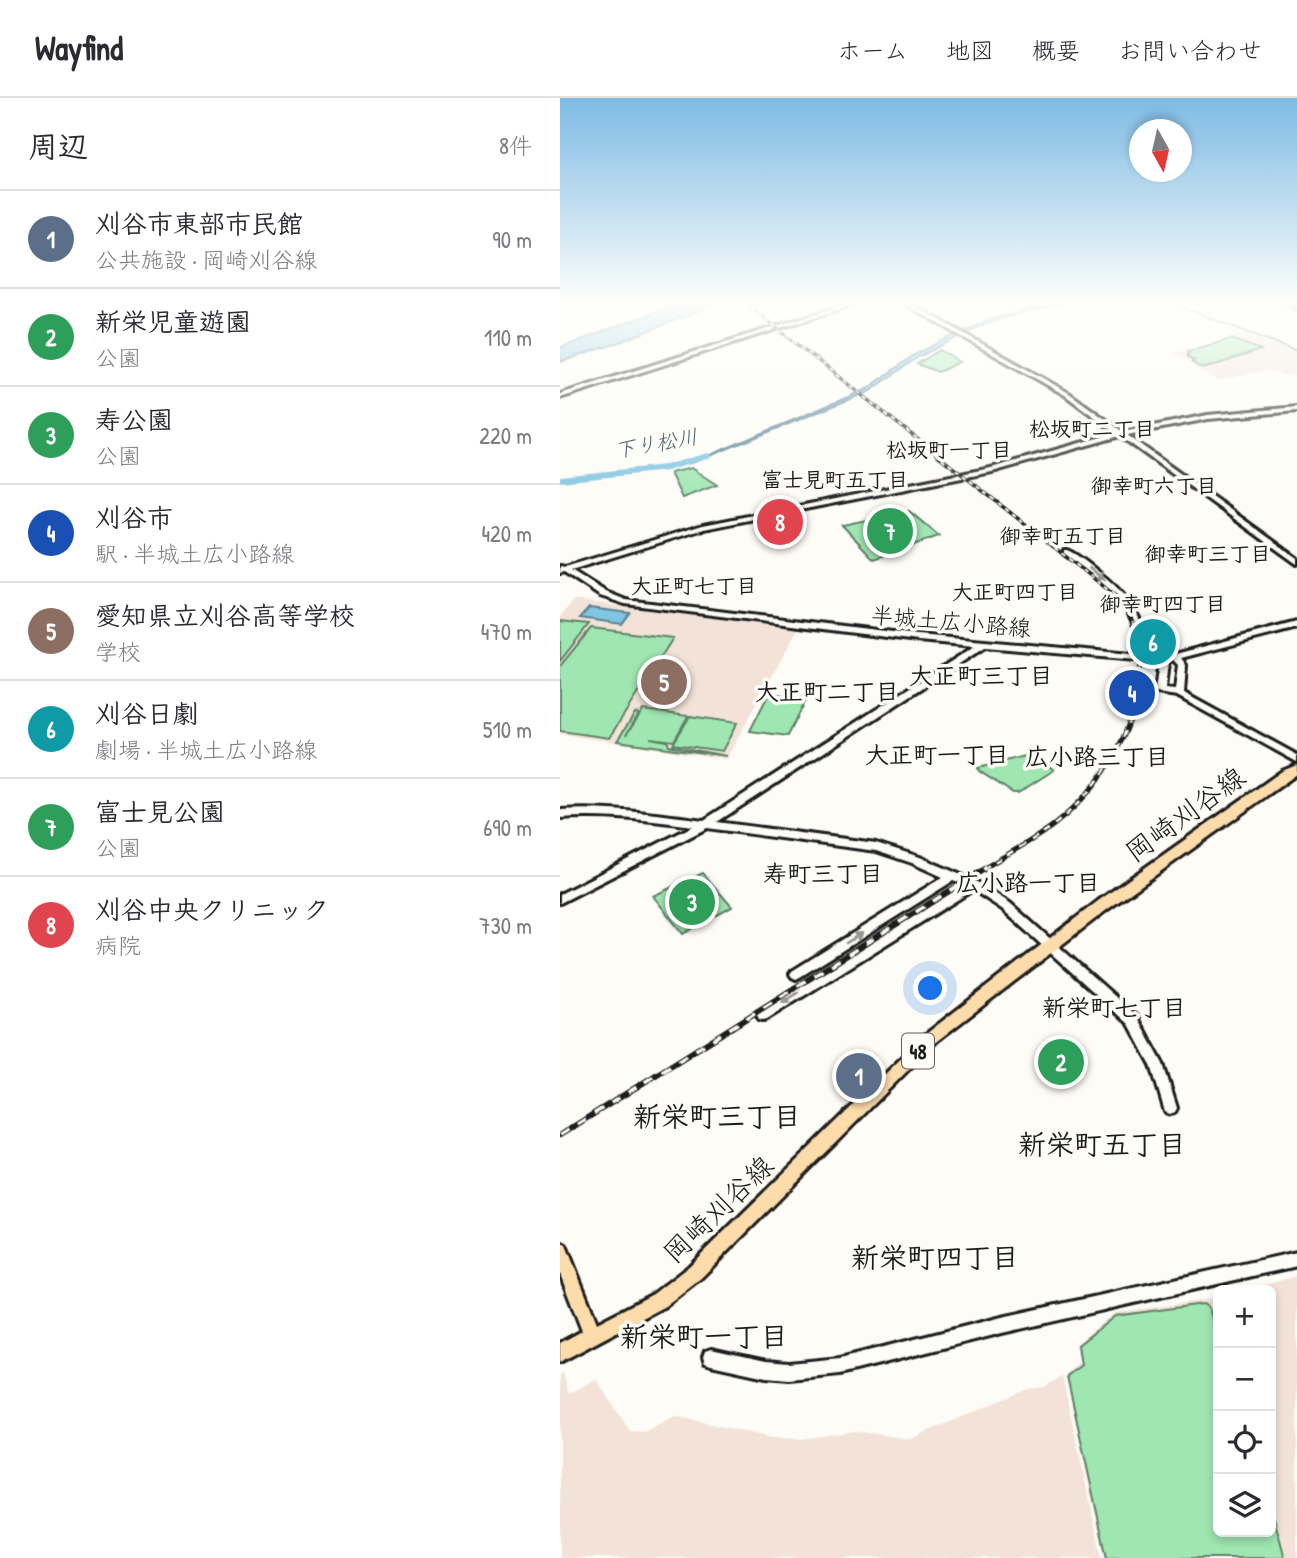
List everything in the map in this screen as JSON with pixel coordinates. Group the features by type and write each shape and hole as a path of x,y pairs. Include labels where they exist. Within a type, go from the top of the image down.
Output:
{"main road":[{"name":"岡崎刈谷線","path":"560,1353 659,1300 695,1272 932,1037 1151,870 1286,774 1297,769"},
{"path":"560,1251 593,1336"}],"street":[{"path":"560,396 643,370"},
{"path":"1020,370 1085,408 1297,562"},
{"path":"562,569 703,527 992,470 1120,434 1208,417 1297,408"},
{"path":"1067,552 1125,598 1140,621 1146,641 1147,658"},
{"name":"半城土広小路線","path":"562,569 603,594 625,603 842,630 1164,660 1177,659 1297,625"},
{"path":"560,899 706,824 984,644"},
{"path":"1177,659 1182,665 1179,694"},
{"path":"1164,660 1160,691 1179,694 1297,759"},
{"path":"560,814 609,812 876,847 892,851 973,885 1006,906 1133,1020 1157,1063 1170,1108"},
{"path":"796,974 953,876"},
{"path":"763,1015 973,885"},
{"path":"711,1357 770,1370 826,1368 1297,1259"}],"shaded area":[{"path":"1198,370 1264,370 1219,381"},
{"path":"1266,370 1297,370 1297,374 1292,377"},
{"path":"574,600 798,629 726,759 560,734 560,617"},
{"path":"1297,1276 1297,1558 1105,1558 1065,1375 1079,1362 1076,1344 1114,1313 1213,1299 1213,1537 1276,1537 1276,1285 1265,1285"},
{"path":"563,1373 569,1394 596,1379 630,1431 644,1432 675,1416 772,1438 802,1439 855,1431 910,1439 1028,1389 1045,1387 1062,1376 1102,1558 560,1558 560,1375"}],"green space":[{"path":"691,468 717,485 682,498 670,473"},
{"path":"909,511 939,536 874,559 842,525"},
{"path":"560,621 589,624 560,661"},
{"path":"591,628 673,638 609,738 560,731 560,666"},
{"path":"769,693 807,698 788,736 750,731"},
{"path":"643,710 688,716 674,741 650,738 667,741 669,745 726,756 617,741 635,713 639,714 626,735"},
{"path":"690,716 737,723 722,751 673,744"},
{"path":"1033,754 1054,770 1018,793 1013,793 978,768"},
{"path":"703,873 732,907 683,934 653,896"},
{"path":"1059,1045 1078,1069 1063,1078 1043,1054"},
{"path":"1203,1304 1209,1308 1213,1322 1213,1537 1276,1537 1276,1525 1285,1558 1107,1558 1067,1376 1081,1365 1078,1345 1115,1316"}],"water":[{"path":"893,370 899,370 870,391 691,463 688,461 703,458 867,389"},
{"path":"589,608 630,613 622,624 580,618"}],"waterway":[{"path":"560,394 627,373"},
{"name":"下り松川","path":"560,479 666,468 707,456"}],"railway":[{"path":"830,370 1117,597 1130,615 1137,633"},
{"path":"983,869 1055,824 1076,806 1110,762 1123,738 1138,686 1136,631"},
{"path":"560,1135 986,868"}],"place":[{"name":"刈谷中央クリニック","path":"780,522"},
{"name":"富士見公園","path":"890,531"},
{"name":"刈谷日劇","path":"1153,642"},
{"name":"愛知県立刈谷高等学校","path":"664,682"},
{"name":"刈谷市","path":"1132,693"},
{"name":"寿公園","path":"692,902"},
{"name":"新栄児童遊園","path":"1061,1062"},
{"name":"刈谷市東部市民館","path":"859,1076"}],"district":[{"name":"松坂町二丁目","path":"1092,428"},
{"name":"松坂町一丁目","path":"949,449"},
{"name":"富士見町五丁目","path":"835,479"},
{"name":"御幸町六丁目","path":"1154,485"},
{"name":"御幸町五丁目","path":"1063,535"},
{"name":"御幸町三丁目","path":"1208,553"},
{"name":"大正町七丁目","path":"694,585"},
{"name":"大正町四丁目","path":"1015,591"},
{"name":"御幸町四丁目","path":"1163,603"},
{"name":"大正町三丁目","path":"981,675"},
{"name":"大正町二丁目","path":"827,691"},
{"name":"大正町一丁目","path":"937,754"},
{"name":"広小路三丁目","path":"1097,756"},
{"name":"寿町三丁目","path":"823,873"},
{"name":"広小路一丁目","path":"1028,882"},
{"name":"新栄町七丁目","path":"1114,1007"},
{"name":"新栄町三丁目","path":"717,1116"},
{"name":"新栄町五丁目","path":"1102,1144"},
{"name":"新栄町四丁目","path":"935,1257"},
{"name":"新栄町一丁目","path":"704,1336"}]}
